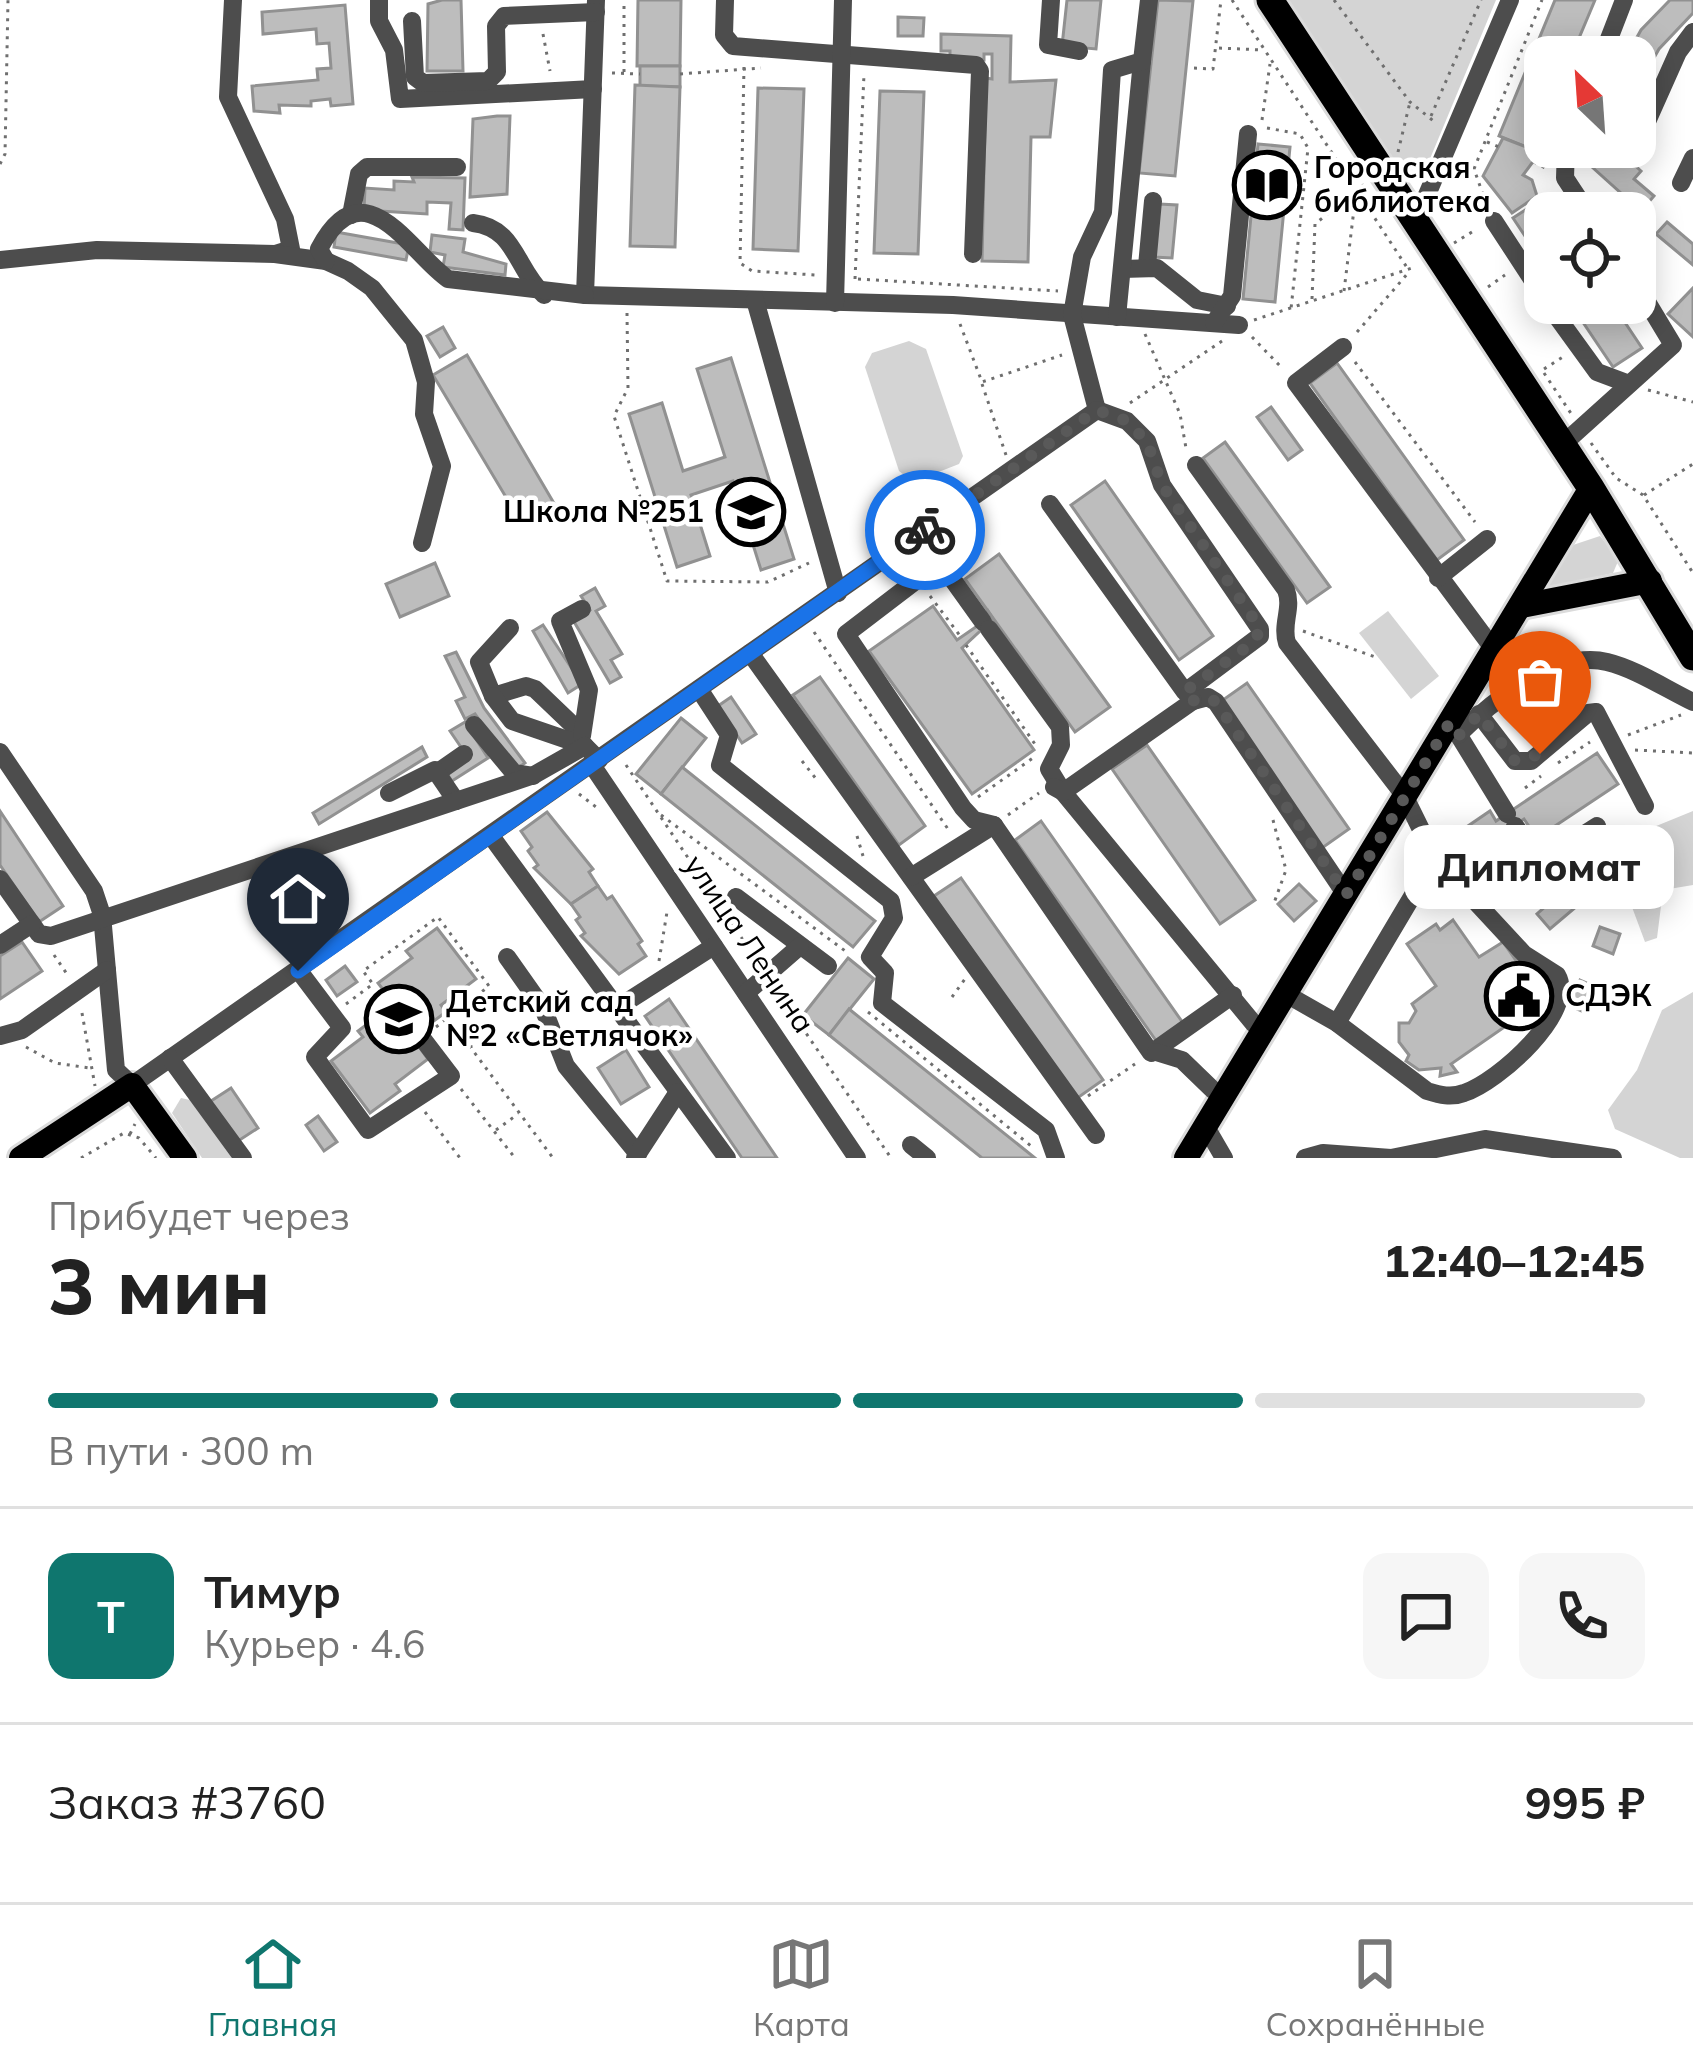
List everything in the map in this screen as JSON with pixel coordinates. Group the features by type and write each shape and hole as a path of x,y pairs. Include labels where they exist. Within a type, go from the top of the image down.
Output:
{"highway":[{"path":"1270,0 1415,224 1572,437 1591,488 1693,657"}],"main road":[{"path":"1186,1158 1404,795 1455,729 1591,488"},
{"path":"1521,606 1650,580"},
{"path":"21,1158 124,1078 185,1158"}],"street":[{"path":"233,0 228,97 285,219 291,249 275,254"},
{"path":"379,0 379,21 394,50 400,99 594,81"},
{"path":"725,0 724,35 733,46 968,63 980,71 974,254"},
{"path":"835,303 846,278 843,0"},
{"path":"1051,0 1048,45 1079,50"},
{"path":"1127,318 1122,269 1149,0"},
{"path":"1415,224 1510,0"},
{"path":"1610,36 1624,0"},
{"path":"412,21 415,76 423,83 488,81 497,71 496,26 504,16 596,6 585,296"},
{"path":"1656,101 1678,52 1693,32"},
{"path":"1097,410 1072,315 1082,257 1103,212 1112,70 1142,61"},
{"path":"1214,323 1227,306 1248,134"},
{"path":"1682,183 1693,158"},
{"path":"351,215 358,174 367,167 457,166"},
{"path":"1147,266 1153,201"},
{"path":"326,261 319,249 331,226 351,215 402,230 448,280 544,295 953,304 1239,325"},
{"path":"1494,221 1524,267"},
{"path":"473,223 491,225 508,236 526,278 544,295"},
{"path":"0,260 97,250 275,254 326,261 373,288 414,340 426,382 424,414 442,466 422,543"},
{"path":"1122,269 1147,266 1166,272 1197,300 1227,306"},
{"path":"755,300 826,554 857,622"},
{"path":"1572,437 1673,345 1656,317"},
{"path":"1563,324 1598,372 1629,384"},
{"path":"1343,347 1296,383 1495,651"},
{"path":"0,879 6,901 35,929 51,936 533,776 589,751 699,689 1097,410"},
{"path":"1057,789 1188,696 1255,641 1260,628 1162,485 1147,442 1127,421 1097,410"},
{"path":"1196,466 1286,590 1291,602 1284,625 1287,644 1404,795 1417,830 1435,858 1524,954 1557,976 1564,988 1562,1004 1511,1062 1456,1096 1427,1091 1337,1023 1286,994"},
{"path":"1050,504 1188,696"},
{"path":"920,534 1060,727 1061,746 1049,769 1057,789 1254,1024"},
{"path":"1438,578 1487,539"},
{"path":"918,579 848,629 848,639 963,808 974,820 994,825 1153,1053 1182,1060 1213,1090"},
{"path":"0,752 80,868 102,916 124,1078 170,1058 490,836 589,751 589,690 560,621 582,609"},
{"path":"510,628 479,662 493,696 512,721 589,751"},
{"path":"750,653 1096,1135"},
{"path":"1597,826 1542,861 1510,820 1455,729 1514,686 1597,660 1693,702"},
{"name":"улица Ленина","path":"493,696 526,686 535,689 589,751 857,1158"},
{"path":"699,689 729,735 720,765 896,909 870,956 885,973 882,1003 1046,1130 1056,1158"},
{"path":"1188,696 1216,702 1346,895"},
{"path":"1479,714 1515,761 1531,761 1588,713 1596,712 1645,806"},
{"path":"474,725 514,773 533,776"},
{"path":"389,793 438,772 464,754"},
{"path":"438,772 456,801"},
{"path":"911,877 994,825"},
{"path":"490,836 727,1158"},
{"path":"1337,1023 1435,858"},
{"path":"736,897 828,966"},
{"path":"0,945 35,929"},
{"path":"617,1008 714,946"},
{"path":"746,993 800,946"},
{"path":"507,957 534,992 566,1066 636,1156 678,1092"},
{"path":"2,1035 22,1030 107,970"},
{"path":"298,971 333,1014 341,1033 316,1057 368,1130 451,1076 422,1038"},
{"path":"1153,1053 1233,995"},
{"path":"170,1058 243,1158"},
{"path":"1205,1126 1224,1158"},
{"path":"1305,1158 1323,1154 1391,1158 1485,1139 1511,1152 1613,1158"},
{"path":"911,1145 927,1158"}],"path":[{"path":"0,164 5,154 8,0"},
{"path":"624,0 624,74"},
{"path":"1195,68 1213,69 1221,0"},
{"path":"1232,0 1409,270 1409,278 1343,347 1487,539"},
{"path":"1334,0 1410,102"},
{"path":"1430,118 1480,3 1474,0"},
{"path":"1494,221 1474,178 1479,148 1486,141 1542,0"},
{"path":"543,14 545,66 552,74 594,81 640,74"},
{"path":"1216,47 1265,50"},
{"path":"846,278 864,57"},
{"path":"1270,59 1261,128 1300,134 1306,141 1291,309"},
{"path":"744,68 740,262 752,271 1076,292"},
{"path":"680,74 764,68"},
{"path":"1486,141 1499,147"},
{"path":"1312,301 1315,224 1357,188"},
{"path":"1344,292 1357,188"},
{"path":"1300,222 1315,224"},
{"path":"1466,257 1458,241 1471,232"},
{"path":"1296,383 1239,325 1409,270"},
{"path":"1476,273 1487,288 1501,278"},
{"path":"625,300 628,388 614,416 667,580 768,582 826,554"},
{"path":"953,304 1011,468"},
{"path":"1127,318 1167,378 1196,466"},
{"path":"982,382 1080,349"},
{"path":"1563,356 1542,370 1572,437 1616,478 1643,495 1693,572"},
{"path":"1629,384 1693,402"},
{"path":"1682,397 1693,393"},
{"path":"1643,495 1693,464"},
{"path":"918,579 961,638"},
{"path":"1284,625 1378,658"},
{"path":"809,626 959,846"},
{"path":"963,808 1041,752 966,645"},
{"path":"1612,739 1638,752 1693,753"},
{"path":"621,758 891,1158"},
{"path":"802,761 826,790"},
{"path":"994,825 1057,789"},
{"path":"574,792 608,820"},
{"path":"656,812 848,953"},
{"path":"849,820 862,852 866,881"},
{"path":"1272,821 1286,870 1274,903"},
{"path":"646,990 665,944 667,900"},
{"path":"333,1014 373,984 363,971 438,917 489,986 422,1038"},
{"path":"35,929 78,991 94,1096"},
{"path":"459,1010 471,1025 471,1048 554,1158"},
{"path":"2,1035 56,1063 124,1078"},
{"path":"1075,1106 1153,1053"},
{"path":"451,1076 515,1158"},
{"path":"416,1101 460,1158"},
{"path":"495,1131 519,1113"},
{"path":"81,1158 124,1133 139,1138 156,1158"}],"shaded area":[{"path":"1287,0 1496,0 1427,166 1410,174 1399,170"},
{"path":"909,341 926,349 963,456 959,464 913,482 899,471 865,367 872,353"},
{"path":"1600,536 1619,559 1613,573 1544,589 1573,545"},
{"path":"1388,611 1439,676 1411,699 1359,633"},
{"path":"1693,811 1693,885 1663,890 1657,938 1645,942 1613,856 1644,831"},
{"path":"1693,992 1693,1158 1680,1158 1615,1129 1608,1110 1637,1070 1662,1010"},
{"path":"181,1098 190,1100 232,1158 202,1158 172,1113"}],"building":[{"path":"461,0 463,71 427,71 428,4"},
{"path":"638,0 681,0 680,66 637,66"},
{"path":"1067,0 1101,0 1096,49 1062,46"},
{"path":"1158,0 1193,1 1175,176 1139,173"},
{"path":"1555,0 1595,0 1580,36 1540,36"},
{"path":"1670,0 1693,0 1693,13 1656,54 1656,36 1638,36"},
{"path":"345,5 353,104 331,106 330,99 311,101 311,106 279,105 280,113 254,111 252,86 318,80 317,69 331,68 329,43 317,44 316,29 263,34 262,12"},
{"path":"898,17 924,18 923,36 898,36"},
{"path":"941,34 1011,36 1010,82 1056,80 1050,137 1031,137 1028,262 982,261 986,78 992,79 992,54 984,54 984,60 950,59 950,51 941,51"},
{"path":"640,66 680,66 680,87 640,86"},
{"path":"1524,75 1524,146 1499,136"},
{"path":"635,85 680,87 675,247 630,246"},
{"path":"758,88 804,89 798,251 753,249"},
{"path":"880,91 924,92 918,254 874,253"},
{"path":"510,116 507,194 470,197 473,119"},
{"path":"1503,138 1524,146 1524,168 1528,168 1523,175 1532,180 1536,192 1524,192 1524,205 1512,213 1483,176"},
{"path":"1258,144 1290,147 1275,302 1243,299"},
{"path":"1593,168 1638,168 1641,171 1634,179 1649,192 1620,192"},
{"path":"412,177 465,178 463,230 449,229 451,203 427,202 427,214 364,210 365,188 394,190 394,181 414,182"},
{"path":"1159,204 1177,205 1172,258 1153,257"},
{"path":"1524,211 1524,234 1513,218"},
{"path":"1667,222 1693,244 1693,265 1656,234"},
{"path":"336,232 409,245 406,260 334,247"},
{"path":"432,235 465,239 463,252 506,264 505,275 443,267 445,255 430,252"},
{"path":"1693,288 1693,337 1668,314"},
{"path":"1584,324 1626,324 1642,348 1613,367"},
{"path":"443,327 455,348 440,357 427,336"},
{"path":"467,355 555,505 522,524 433,375"},
{"path":"731,358 794,559 761,570 733,481 691,495 710,556 677,567 629,414 662,403 683,471 725,457 697,369"},
{"path":"1337,363 1464,540 1437,560 1310,383"},
{"path":"1271,407 1302,450 1288,460 1257,417"},
{"path":"1225,442 1330,587 1307,603 1203,458"},
{"path":"1105,481 1213,636 1179,660 1071,505"},
{"path":"999,554 1110,707 1075,732 965,579"},
{"path":"435,563 449,596 400,617 386,584"},
{"path":"595,588 605,606 596,611 622,654 611,660 621,677 610,683 573,620 590,610 581,596"},
{"path":"933,606 957,640 983,622 988,611 993,619 962,648 1034,750 972,794 869,651"},
{"path":"543,625 582,684 568,693 533,631"},
{"path":"456,652 484,708 525,763 515,770 475,714 465,719 456,701 465,697 445,656"},
{"path":"820,677 925,826 899,845 793,695"},
{"path":"1247,683 1349,829 1322,848 1220,702"},
{"path":"731,697 756,734 742,743 718,706"},
{"path":"681,718 706,738 661,794 636,774"},
{"path":"465,722 488,758 452,781 445,771 467,756 450,731"},
{"path":"1147,745 1255,900 1220,924 1112,769"},
{"path":"422,747 427,757 319,824 313,813"},
{"path":"1597,753 1618,784 1537,838 1524,819 1482,847 1468,826 1490,811 1496,821"},
{"path":"682,767 875,921 853,947 661,794"},
{"path":"0,811 63,906 39,922 0,865"},
{"path":"547,812 593,869 589,872 598,886 571,904 534,868 538,865 528,851 532,847 521,831"},
{"path":"1041,821 1183,1023 1157,1042 1015,840"},
{"path":"318,852 325,868 264,898 256,882"},
{"path":"961,878 1103,1080 1076,1099 934,896"},
{"path":"1299,884 1316,901 1294,921 1278,904"},
{"path":"598,886 607,899 612,896 642,941 638,944 646,956 619,974 581,936 585,933 576,920 580,917 571,904"},
{"path":"1564,890 1577,906 1550,929 1537,914"},
{"path":"1453,920 1479,957 1503,942 1540,995 1523,1007 1526,1012 1451,1064 1457,1072 1440,1076 1441,1068 1419,1070 1406,1061 1409,1055 1399,1042 1399,1023 1409,1023 1416,1011 1412,1004 1436,986 1407,944 1436,924 1440,930"},
{"path":"1600,927 1620,934 1613,954 1593,946"},
{"path":"437,928 476,979 441,1005 446,1012 412,1037 428,1059 395,1084 400,1091 370,1113 331,1061 363,1037 358,1031 394,1004 378,983 412,958 406,951"},
{"path":"22,942 42,971 0,999 0,956"},
{"path":"848,958 874,979 829,1035 803,1015"},
{"path":"345,966 357,982 337,996 326,980"},
{"path":"1580,980 1596,987 1584,1012 1568,1005"},
{"path":"669,999 777,1158 742,1158 645,1016"},
{"path":"849,1009 1035,1158 982,1158 829,1035"},
{"path":"626,1050 649,1087 621,1104 598,1068"},
{"path":"231,1088 258,1128 235,1143 208,1103"},
{"path":"318,1116 337,1142 324,1151 306,1125"}],"way so far":[{"path":"925,530 1097,410 1136,428 1153,454 1162,485 1260,628 1255,641 1184,692 1192,701 1208,697 1216,702 1346,895 1450,722 1459,735 1479,714 1515,761 1531,761 1540,754"}],"place":[{"name":"Городская библиотека","path":"1267,185"},
{"name":"Школа №251","path":"751,512"},
{"name":"Дипломат","path":"1540,754"},
{"name":"СДЭК","path":"1519,996"},
{"name":"Детский сад №2 «Светлячок»","path":"399,1019"}],"route":[{"path":"298,971 925,530"}]}
